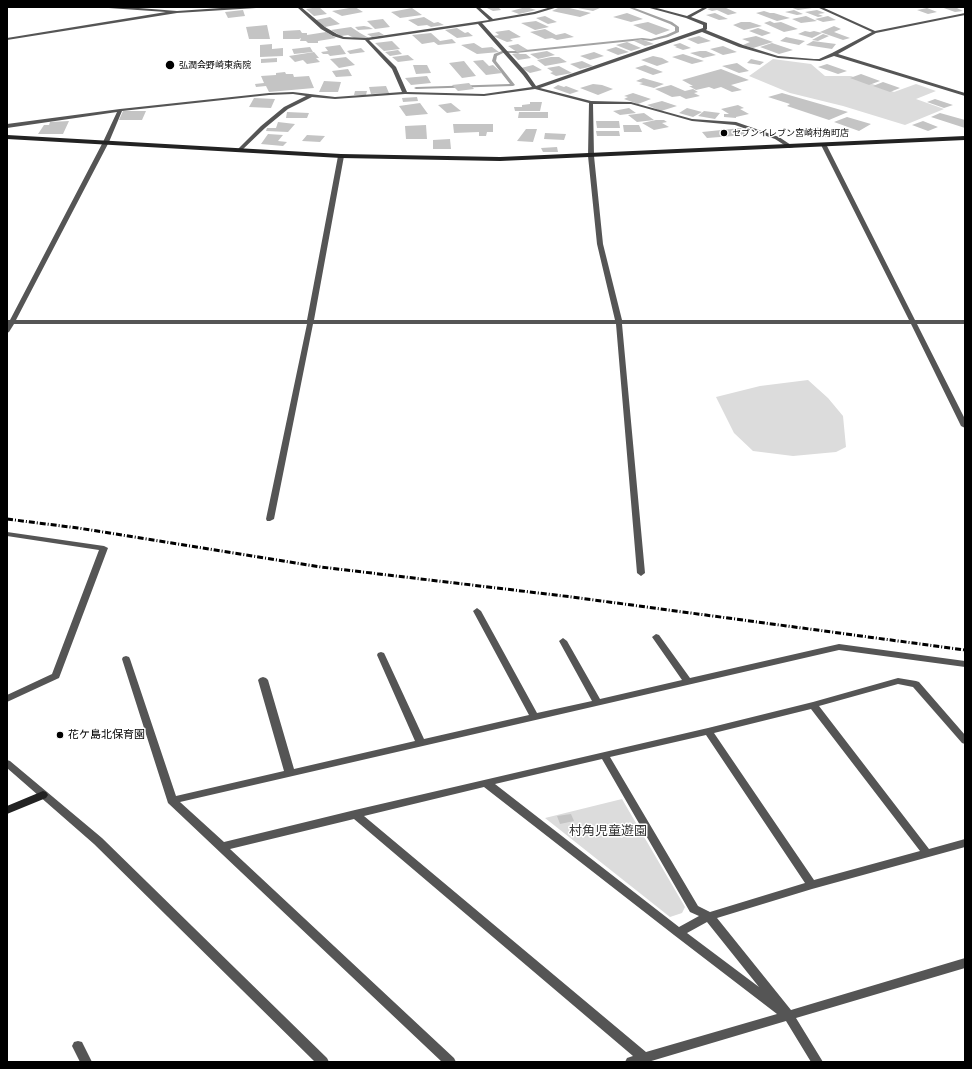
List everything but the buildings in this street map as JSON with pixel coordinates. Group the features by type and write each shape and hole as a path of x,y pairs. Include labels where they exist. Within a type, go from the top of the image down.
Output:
{"street":[{"path":"109,7 177,12"},
{"path":"7,39 177,12 256,7"},
{"path":"299,7 323,28 335,35 343,38 366,39 535,13 556,7"},
{"path":"477,7 492,20"},
{"path":"7,126 120,110 268,94 294,93 335,98 404,93 484,95 505,93 535,88 705,29 705,24 687,17 648,7"},
{"path":"687,17 707,7"},
{"path":"819,7 875,32"},
{"path":"702,30 741,46 778,57 820,60 875,32 964,14"},
{"path":"479,22 508,54 535,88 591,102 631,103 692,120 736,124 777,138 791,146"},
{"path":"366,39 394,68 404,93"},
{"path":"834,54 965,95"},
{"path":"240,150 286,108 312,95"},
{"path":"591,102 591,156 600,244 619,322 641,573"},
{"path":"7,331 9,322 106,142 120,110"},
{"path":"7,137 341,156 500,159 965,138"},
{"path":"824,145 965,426"},
{"path":"270,519 310,323 341,156"},
{"path":"9,322 965,322"},
{"path":"7,534 104,548 56,676 7,699"},
{"path":"477,611 535,717"},
{"path":"656,637 688,682"},
{"path":"563,641 598,703"},
{"path":"172,800 839,647 965,664"},
{"path":"381,655 421,743"},
{"path":"126,659 172,800 450,1062"},
{"path":"263,680 290,773"},
{"path":"221,847 604,755 708,732 898,681 916,684 965,741"},
{"path":"813,705 926,852"},
{"path":"708,732 812,885"},
{"path":"604,755 694,909 709,916 789,1016 817,1062"},
{"path":"7,762 43,795 98,841 323,1062"},
{"path":"486,783 789,1016"},
{"path":"7,810 43,795"},
{"path":"355,814 644,1058"},
{"path":"678,932 709,916 926,852 965,842"},
{"path":"631,1062 789,1016 965,962"},
{"path":"78,1046 86,1062"}],"green space":[{"path":"773,59 811,64 825,76 851,76 894,92 916,84 936,91 916,99 944,109 905,125 843,106 790,93 749,76"},
{"path":"808,380 828,398 843,416 846,447 836,452 793,456 753,451 734,433 716,397 760,386"},
{"name":"村角児童遊園","path":"622,799 685,907 682,913 670,917 545,818"}],"waterway":[{"path":"416,88 513,85 494,61 495,55 502,52 516,52 642,39 651,40 677,32 677,27 671,23 629,7"}],"railway":[{"path":"7,519 78,528 321,567 572,597 965,650"}],"place":[{"name":"弘潤会野崎東病院","path":"170,65"},
{"name":"セブンイレブン宮崎村角町店","path":"724,133"},
{"name":"花ケ島北保育園","path":"60,735"}]}
